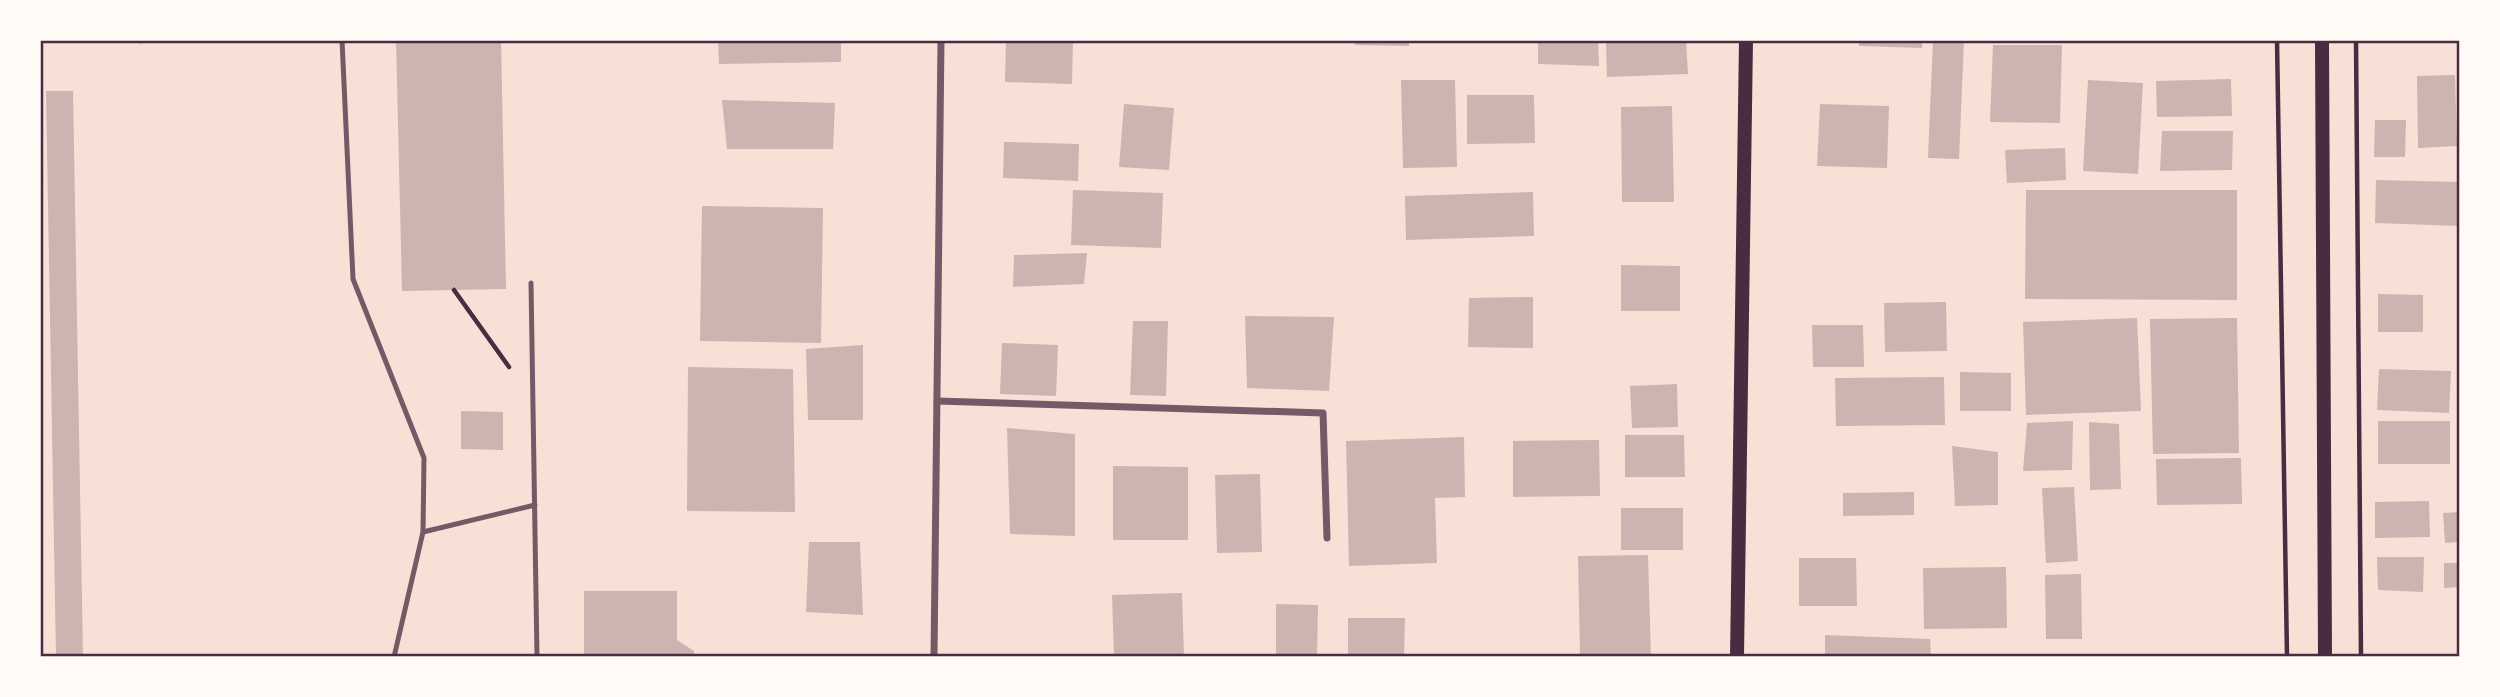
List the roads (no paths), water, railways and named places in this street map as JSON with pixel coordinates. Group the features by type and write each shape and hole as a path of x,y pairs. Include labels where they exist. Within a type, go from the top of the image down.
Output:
{"main road":[{"path":"1737,657 1746,40"},
{"path":"2322,40 2325,657"}],"street":[{"path":"934,657 941,40"},
{"path":"937,401 1323,413 1327,538"}],"lane":[{"path":"342,40 353,279 424,458 423,532 394,657"},
{"path":"531,283 537,657"},
{"path":"423,532 535,505"}]}
